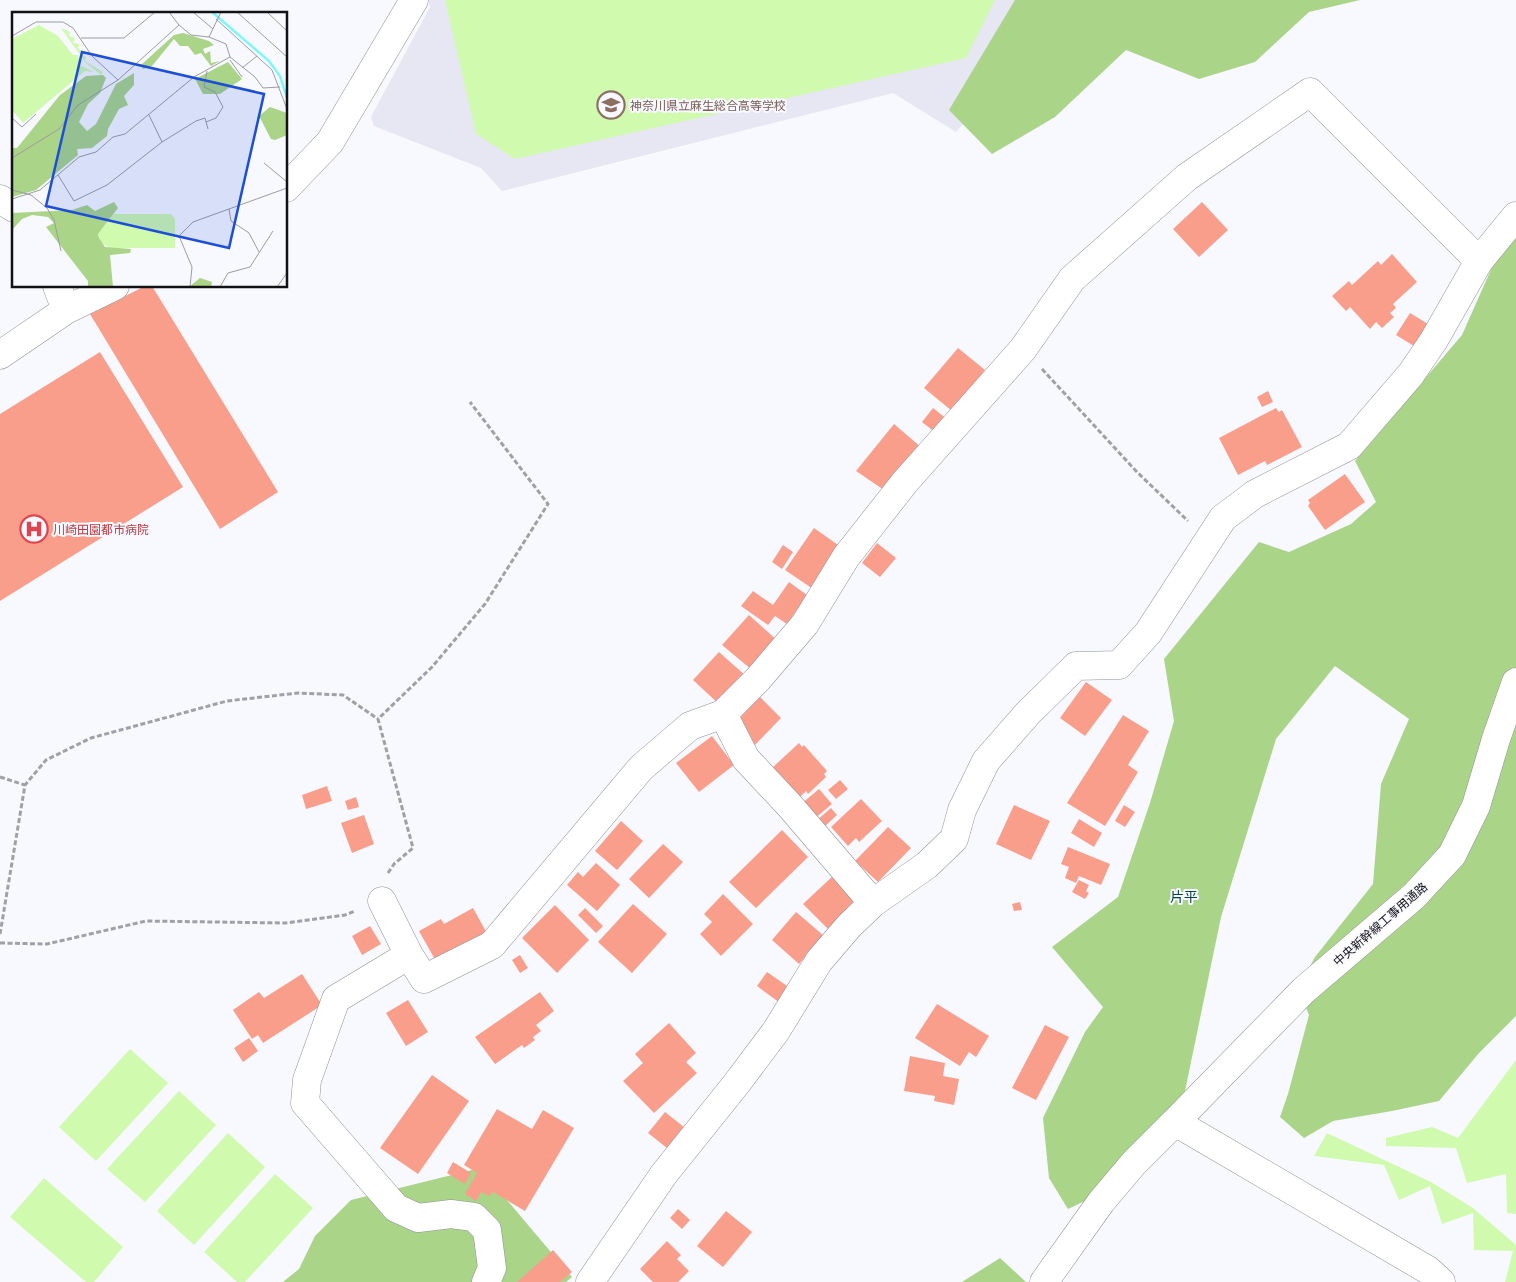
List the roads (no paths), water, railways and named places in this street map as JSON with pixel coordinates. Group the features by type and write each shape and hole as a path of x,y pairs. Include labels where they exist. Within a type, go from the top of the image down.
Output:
{"street":[{"path":"288,186 330,142 414,0"},
{"path":"382,901 409,955 424,979 492,945 641,768 690,726 723,714 758,679 805,624 846,557 905,482 1023,349 1072,279 1187,178 1310,92 1479,261"},
{"path":"0,199 12,207"},
{"path":"590,1282 664,1174 738,1083 776,1031 820,961 849,926 873,903 927,865 954,840 962,810 986,761 1029,712 1076,666 1119,665 1148,633 1223,518 1255,494 1349,446 1411,374 1434,340 1479,261 1516,216"},
{"path":"0,355 61,298 106,288"},
{"name":"中央新幹線工事用通路","path":"1044,1282 1101,1202 1134,1163 1304,990 1414,896 1452,855 1476,806 1516,682"},
{"path":"723,714 746,759 790,806 873,903"},
{"path":"409,955 336,999 307,1080 305,1103 396,1208 418,1218 451,1214 474,1217 487,1230 492,1268 486,1282"},
{"path":"1175,1122 1428,1270 1441,1282"}],"place":[{"name":"神奈川県立麻生総合高等学校","path":"611,105"},
{"name":"川崎田園都市病院","path":"34,529"}],"district":[{"name":"片平","path":"1184,897"}]}
